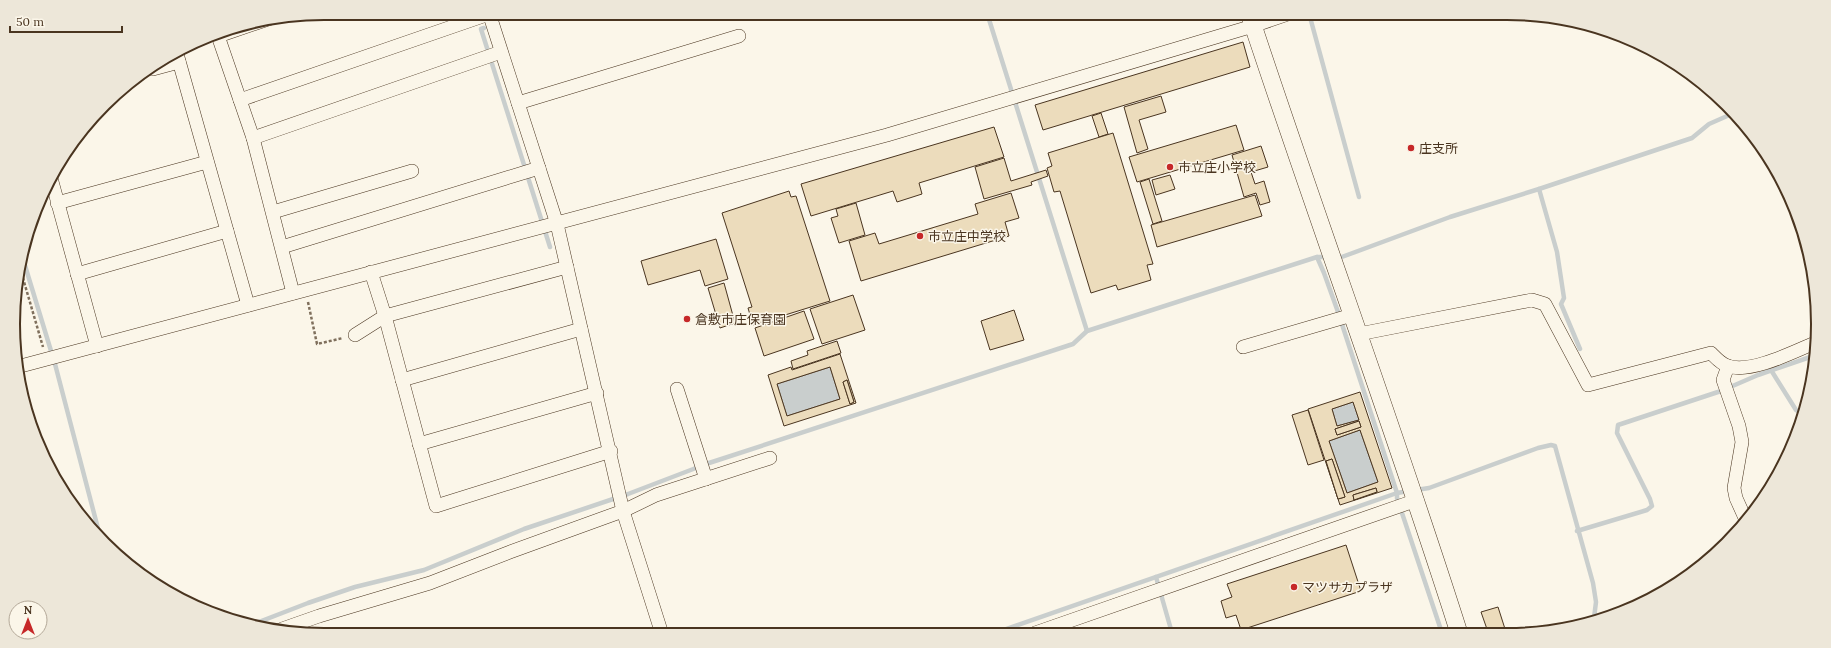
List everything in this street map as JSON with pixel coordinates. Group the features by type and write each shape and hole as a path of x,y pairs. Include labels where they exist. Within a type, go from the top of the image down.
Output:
{"street":[{"path":"240,100 472,20"},
{"path":"490,20 493,54 518,102 531,171 549,226 567,267 622,506 660,628"},
{"path":"23,365 887,136 1251,20 1332,257 1343,317 1359,334 1409,498 1458,628"},
{"path":"518,102 739,36"},
{"path":"220,39 253,138 282,246 299,291"},
{"path":"253,138 493,54"},
{"path":"178,58 248,305"},
{"path":"58,203 207,162"},
{"path":"273,212 412,171"},
{"path":"282,246 531,171"},
{"path":"53,186 97,346"},
{"path":"77,274 227,231"},
{"path":"355,335 385,316 567,267"},
{"path":"371,272 385,316 436,506 610,452"},
{"path":"1359,334 1532,300 1545,304 1588,385 1711,353 1720,362 1728,366 1739,368 1751,367 1810,345"},
{"path":"1243,347 1343,317"},
{"path":"402,380 581,328"},
{"path":"1728,366 1723,380 1739,426 1742,442 1734,488 1744,514"},
{"path":"677,388 705,476"},
{"path":"419,444 597,393"},
{"path":"293,626 319,616 430,583 622,506 656,495 705,476 770,458"},
{"path":"1050,628 1160,590 1409,498"}],"path":[{"path":"24,279 52,358"},
{"path":"299,291 317,344 355,335"}],"shaded area":[{"path":"830,367 840,399 787,416 777,384"},
{"path":"1353,402 1359,420 1337,426 1332,409"},
{"path":"1360,430 1378,482 1347,493 1329,441"}],"building":[{"path":"1243,42 1250,67 1043,130 1035,105"},
{"path":"1161,96 1166,112 1139,120 1148,149 1137,153 1124,107"},
{"path":"1101,113 1108,134 1099,137 1092,116"},
{"path":"1236,125 1244,150 1137,182 1129,157"},
{"path":"994,127 1004,157 919,183 922,194 897,202 893,191 811,216 801,184"},
{"path":"1113,133 1153,264 1147,265 1151,280 1118,290 1116,285 1091,293 1060,191 1054,192 1047,168 1052,166 1048,153"},
{"path":"1261,146 1268,167 1251,172 1255,184 1264,181 1270,202 1260,205 1256,193 1244,197 1232,155"},
{"path":"1004,158 1011,181 1046,170 1048,176 1031,182 1032,185 984,199 975,167"},
{"path":"1170,175 1175,189 1156,195 1152,180"},
{"path":"1149,179 1162,221 1153,224 1140,182"},
{"path":"789,191 791,197 796,196 830,301 753,325 748,308 752,307 722,213"},
{"path":"1011,193 1019,218 1005,222 1009,236 861,281 849,241 875,233 879,244 978,214 975,204"},
{"path":"1255,195 1262,216 1157,247 1151,225"},
{"path":"856,203 865,235 839,243 831,218 838,216 836,209"},
{"path":"716,239 728,279 705,286 700,270 648,285 641,261"},
{"path":"724,283 735,323 720,328 708,288"},
{"path":"853,295 865,330 822,344 810,309"},
{"path":"1014,310 1024,340 990,350 981,321"},
{"path":"804,311 814,339 764,356 755,328"},
{"path":"837,341 841,353 793,369 791,361 808,355 807,351"},
{"path":"840,354 856,403 784,426 768,375 791,367 792,370","holes":["830,367 840,399 787,416 777,384","847,380 854,402 850,404 843,382"]},
{"path":"847,380 854,402 850,404 843,382"},
{"path":"1360,392 1392,488 1340,505 1338,499 1308,409","holes":["1353,402 1359,420 1337,426 1332,409","1359,421 1361,427 1337,435 1335,429","1360,430 1378,482 1347,493 1329,441","1332,459 1345,497 1338,499 1326,461","1376,488 1377,492 1354,500 1353,495"]},
{"path":"1308,410 1324,460 1308,465 1292,415"},
{"path":"1359,421 1361,427 1337,435 1335,429"},
{"path":"1332,459 1345,497 1338,499 1326,461"},
{"path":"1376,488 1377,492 1354,500 1353,495"},
{"name":"マツサカプラザ","path":"1346,545 1361,591 1247,628 1240,628 1236,615 1226,618 1221,601 1232,597 1227,584"},
{"path":"1498,607 1505,628 1487,628 1481,612"}],"waterway":[{"path":"989,20 1087,331"},
{"path":"1311,20 1359,197"},
{"path":"484,28 481,29 550,247"},
{"path":"1335,258 1339,258 1450,217 1692,138 1709,124 1728,116"},
{"path":"1539,189 1557,252 1564,298 1561,304 1580,349"},
{"path":"1317,257 1338,312 1440,628"},
{"path":"261,621 355,587 424,570 524,529 628,494 709,463 1073,344 1087,331 1317,257 1328,257"},
{"path":"26,268 55,364 98,527"},
{"path":"1577,531 1647,510 1652,506 1650,499 1617,433 1618,425 1721,391 1758,375 1809,358"},
{"path":"1771,370 1798,412"},
{"path":"1416,490 1429,488 1538,448 1551,445 1555,446 1593,583 1596,602 1594,615"},
{"path":"1009,628 1397,493 1409,491"},
{"path":"1156,577 1171,628"}],"place":[{"name":"庄支所","path":"1411,148"},
{"name":"市立庄小学校","path":"1170,167"},
{"name":"市立庄中学校","path":"920,236"},
{"name":"倉敷市庄保育園","path":"687,319"},
{"name":"マツサカプラザ","path":"1294,587"}]}
